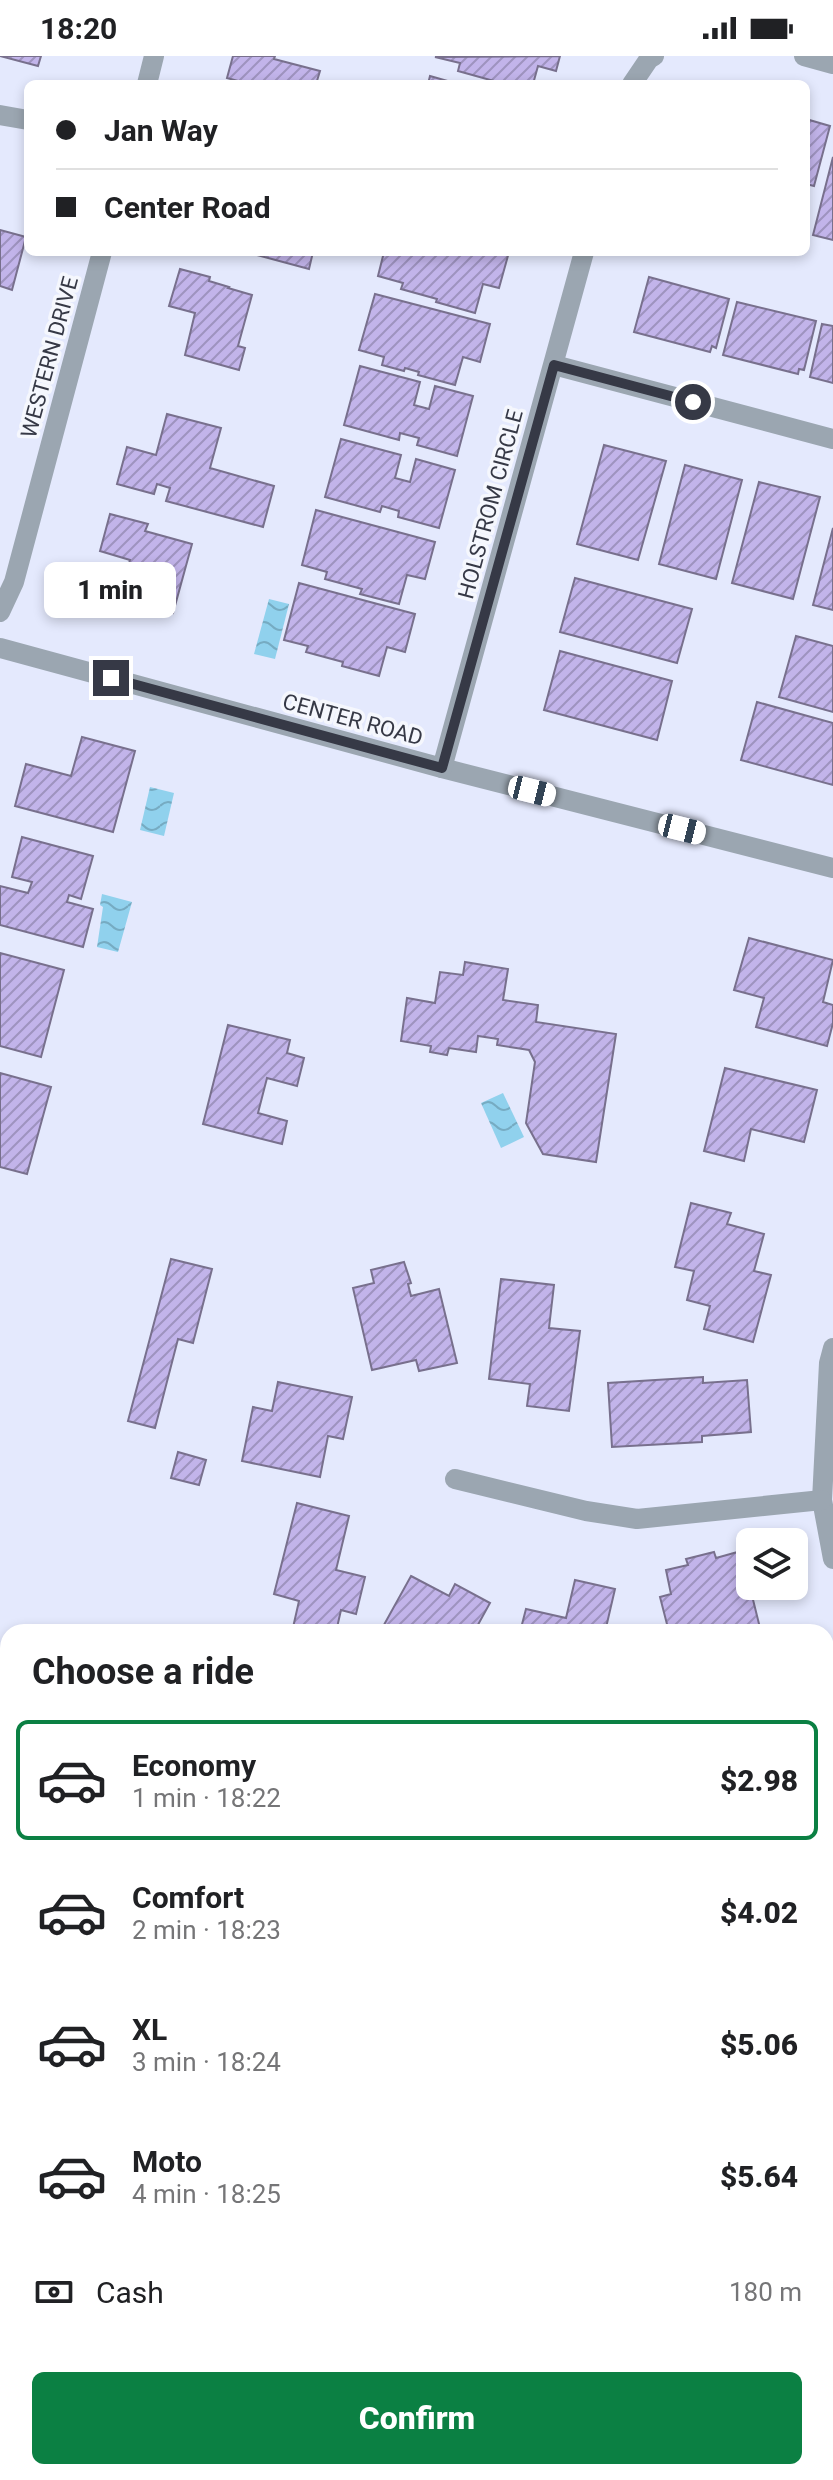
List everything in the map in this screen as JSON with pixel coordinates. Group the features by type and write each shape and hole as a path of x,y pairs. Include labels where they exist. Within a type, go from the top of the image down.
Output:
{"street":[{"path":"148,80 154,56"},
{"path":"635,80 654,56"},
{"path":"804,56 833,64"},
{"path":"0,115 24,119"},
{"name":"WESTERN DRIVE","path":"0,612 14,582 101,256"},
{"name":"HOLSTROM CIRCLE","path":"442,768 583,256"},
{"path":"554,365 833,439"},
{"name":"CENTER ROAD","path":"0,648 442,768 833,868"},
{"path":"833,1348 829,1363 822,1500 833,1559"},
{"path":"455,1479 586,1511 637,1519 822,1500"}],"water":[{"path":"269,599 289,604 275,659 254,654"},
{"path":"150,787 174,793 164,836 140,830"},
{"path":"102,894 132,902 118,952 97,947"},
{"path":"503,1093 524,1137 501,1148 481,1103"}],"building":[{"path":"0,56 41,56 38,66"},
{"path":"233,56 275,56 274,59 320,71 317,80 227,78"},
{"path":"560,56 556,71 538,66 534,80 490,80 458,71 460,63 435,57"},
{"path":"810,120 830,126 814,186 810,185"},
{"path":"833,157 833,240 813,235"},
{"path":"0,230 24,236 24,245 12,290 0,286"},
{"path":"261,256 312,256 309,269"},
{"path":"383,256 508,256 499,288 483,284 475,313 401,289 403,283 378,276"},
{"path":"180,269 210,277 209,281 252,295 238,346 245,348 239,370 185,355 195,313 169,306"},
{"path":"649,277 729,299 716,348 712,346 710,352 634,332"},
{"path":"375,294 490,324 480,362 463,357 455,385 418,375 419,372 405,368 404,371 382,365 384,357 359,350"},
{"path":"737,302 816,321 804,370 799,369 798,374 723,355"},
{"path":"822,324 833,326 833,383 810,377"},
{"path":"360,366 420,382 414,405 429,409 435,386 473,396 457,456 417,445 419,438 400,433 399,440 344,425"},
{"path":"167,414 221,428 210,468 274,486 263,527 166,501 170,488 157,484 154,494 117,484 127,447 156,455"},
{"path":"341,439 401,455 395,478 410,482 416,459 455,470 439,528 398,517 399,511 382,506 380,512 325,497"},
{"path":"604,445 666,461 638,560 577,544"},
{"path":"685,465 742,480 716,579 659,564"},
{"path":"759,482 820,497 793,599 732,583"},
{"path":"316,510 435,542 425,579 407,575 399,604 360,594 362,589 325,579 327,572 302,565"},
{"path":"110,514 148,524 145,531 192,544 173,613 119,598 130,560 100,551"},
{"path":"833,528 833,610 813,605"},
{"path":"575,578 692,609 677,663 560,632"},
{"path":"299,583 415,614 405,652 387,647 379,676 342,666 343,662 306,652 308,646 284,640"},
{"path":"796,636 833,646 833,712 779,697"},
{"path":"560,651 672,681 657,740 544,710"},
{"path":"757,702 833,723 833,785 741,760"},
{"path":"82,737 135,751 113,832 15,806 26,764 71,776"},
{"path":"22,837 93,856 81,899 69,895 67,902 93,909 83,947 0,925 0,886 28,893 32,882 12,877"},
{"path":"749,938 833,960 823,1002 833,1005 833,1023 827,1046 756,1027 764,998 734,990"},
{"path":"0,953 64,970 41,1057 0,1046"},
{"path":"465,962 508,969 503,1000 538,1005 536,1022 616,1034 596,1162 543,1154 526,1123 535,1062 529,1050 497,1045 498,1039 478,1036 476,1052 449,1048 447,1055 430,1052 431,1046 401,1041 407,998 435,1003 440,972 463,975"},
{"path":"228,1025 290,1040 287,1053 304,1058 297,1086 267,1078 258,1113 287,1121 282,1144 203,1124"},
{"path":"725,1068 817,1090 804,1142 751,1129 744,1161 704,1151"},
{"path":"0,1073 51,1087 27,1174 0,1167"},
{"path":"691,1203 731,1213 727,1224 764,1234 754,1271 771,1275 753,1342 704,1329 710,1306 687,1300 694,1271 675,1267"},
{"path":"171,1259 212,1269 193,1343 178,1339 155,1428 128,1421"},
{"path":"404,1262 411,1283 408,1284 411,1296 439,1289 457,1363 419,1371 416,1360 372,1370 353,1288 374,1283 371,1270"},
{"path":"501,1279 554,1285 549,1328 580,1331 569,1411 527,1406 530,1384 489,1379"},
{"path":"703,1377 703,1383 747,1380 751,1432 702,1436 702,1442 612,1447 608,1383"},
{"path":"278,1382 352,1397 343,1439 328,1436 320,1477 242,1461 253,1407 272,1411"},
{"path":"178,1452 206,1460 199,1485 171,1478"},
{"path":"297,1503 349,1516 336,1570 365,1577 356,1614 341,1610 338,1624 294,1624 299,1601 274,1594"},
{"path":"714,1552 716,1558 736,1552 736,1600 753,1600 759,1624 667,1624 660,1597 671,1594 666,1570 688,1565 686,1559"},
{"path":"411,1576 449,1596 455,1584 490,1603 478,1624 384,1624"},
{"path":"575,1580 615,1589 607,1624 522,1624 526,1609 566,1618"}],"route":[{"path":"111,678 442,768 554,365 693,402"}]}
